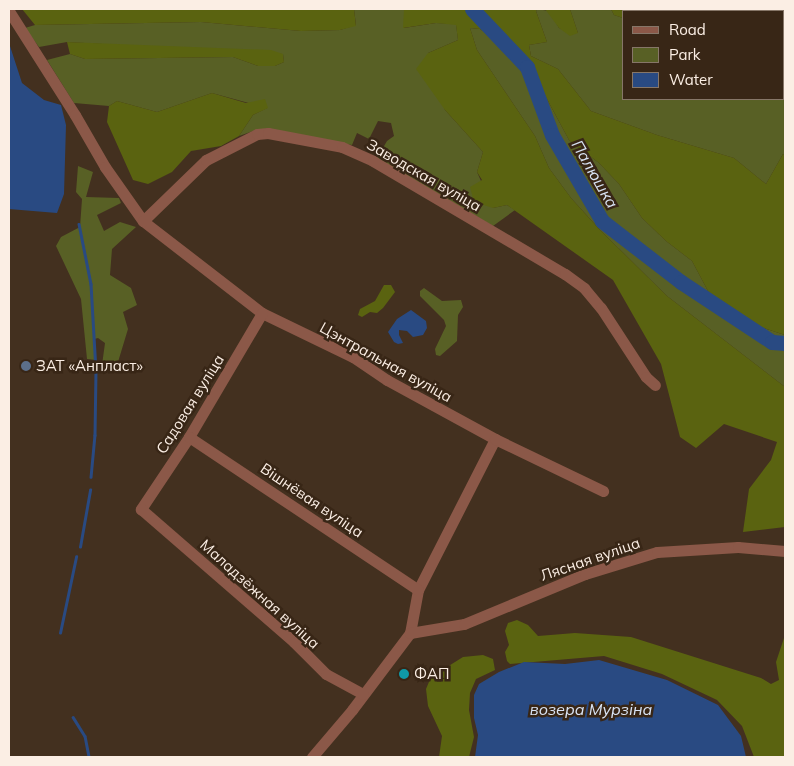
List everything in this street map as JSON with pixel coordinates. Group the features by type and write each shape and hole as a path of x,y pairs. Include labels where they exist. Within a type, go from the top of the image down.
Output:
{"street":[{"name":"Цэнтральная вуліца","path":"9,11 75,115 105,167 143,220 262,313 353,357 388,380 495,439 603,492"},
{"name":"Заводская вуліца","path":"143,220 206,160 257,134 268,133 342,147 373,161 565,274 584,288 601,308 646,377 655,385"},
{"name":"Садовая вуліца","path":"141,509 189,437 262,313"},
{"name":"Вішнёвая вуліца","path":"189,437 418,590"},
{"path":"312,757 410,633 418,590 495,439"},
{"name":"Маладзёжная вуліца","path":"141,509 294,642 326,674 363,694"},
{"name":"Лясная вуліца","path":"410,633 464,624 585,574 657,552 738,547 785,550"}],"green space":[{"path":"22,9 354,9 356,26 340,30 301,31 201,22 35,25"},
{"path":"354,9 404,9 404,28 436,23 456,24 458,40 428,53 445,110 483,152 477,172 493,208 507,205 515,210 493,226 377,158 387,141 394,136 391,123 378,121 369,139 357,133 352,145 256,130 239,136 253,115 267,108 212,93 157,112 117,101 109,106 74,103 47,60 70,54 85,59 233,57 258,66 275,66 284,62 283,54 67,42 39,47 25,28 35,25 201,22 301,31 340,30 356,25"},
{"path":"404,9 537,9 536,11 547,42 529,45 531,56 558,69 591,111 657,135 734,158 766,184 783,154 785,155 785,335 754,325 727,313 708,291 692,261 666,241 642,218 619,184 599,163 569,140 527,62 480,29 470,28 477,50 535,136 549,168 571,198 600,230 667,296 785,387 785,527 743,532 749,489 771,460 777,442 724,424 696,448 680,437 661,364 613,280 507,205 493,208 474,202 470,187 482,180 477,172 483,152 445,110 416,69 428,53 458,40 456,25 436,23 403,28"},
{"path":"537,9 549,11 559,28 578,33 570,9 611,9 614,15 622,18 622,100 784,100 785,93 785,155 783,154 766,184 734,158 657,135 591,111 558,69 531,56 529,45 547,42 536,11"},
{"path":"545,9 570,9 578,33 570,36 559,28"},
{"path":"611,9 673,9 622,10 622,18 614,15"},
{"path":"785,9 785,44 784,10 700,10"},
{"path":"470,28 480,29 527,62 569,140 599,163 619,184 642,218 666,241 692,261 708,291 754,325 785,335 785,387 667,296 600,230 571,198 549,168 535,136 477,50"},
{"path":"67,42 271,50 283,54 284,62 275,66 258,66 233,57 85,59 70,54"},
{"path":"212,93 246,103 265,99 268,108 253,115 239,136 221,146 191,151 172,172 148,184 133,180 107,122 109,106 117,101 157,112"},
{"path":"78,166 93,172 86,197 119,198 121,203 97,215 104,231 120,222 136,227 112,249 110,275 131,288 137,305 123,312 128,329 118,362 102,365 105,343 98,338 94,339 96,360 87,359 81,299 56,246 61,237 80,227 82,199 76,192"},
{"path":"384,285 391,285 395,292 383,308 377,313 370,312 362,317 358,315 360,309 375,301"},
{"path":"424,288 442,301 461,300 463,307 458,315 457,341 440,356 436,355 435,349 446,326 444,320 420,296 420,291"},
{"path":"517,620 528,625 538,636 575,633 631,637 761,678 771,684 779,680 776,662 785,635 785,757 754,757 742,726 717,700 662,674 604,656 510,664 507,661 505,652 509,645 505,631 508,623"},
{"path":"483,655 493,659 495,670 476,679 470,693 469,710 474,737 469,757 439,757 442,736 428,706 426,689 431,677 463,657"}],"water":[{"path":"9,43 22,83 44,100 61,105 66,125 64,194 57,213 9,209"},
{"path":"411,310 426,321 427,328 423,335 413,337 407,331 399,330 403,343 398,344 394,342 388,332 397,319"},
{"name":"возера Мурзіна","path":"599,660 667,680 718,705 741,736 746,757 475,757 478,735 474,718 474,695 479,684 499,672 524,662 565,664"}],"waterway":[{"name":"Палюшка","path":"472,9 527,67 552,135 602,221 681,282 772,342 785,343"},
{"path":"79,224 91,284 96,371 95,435 91,477"},
{"path":"80,547 90,490"},
{"path":"60,633 76,557"},
{"path":"73,717 85,736 89,757"}],"place":[{"name":"ЗАТ «Анпласт»","path":"26,366"},
{"name":"ФАП","path":"404,674"}]}
